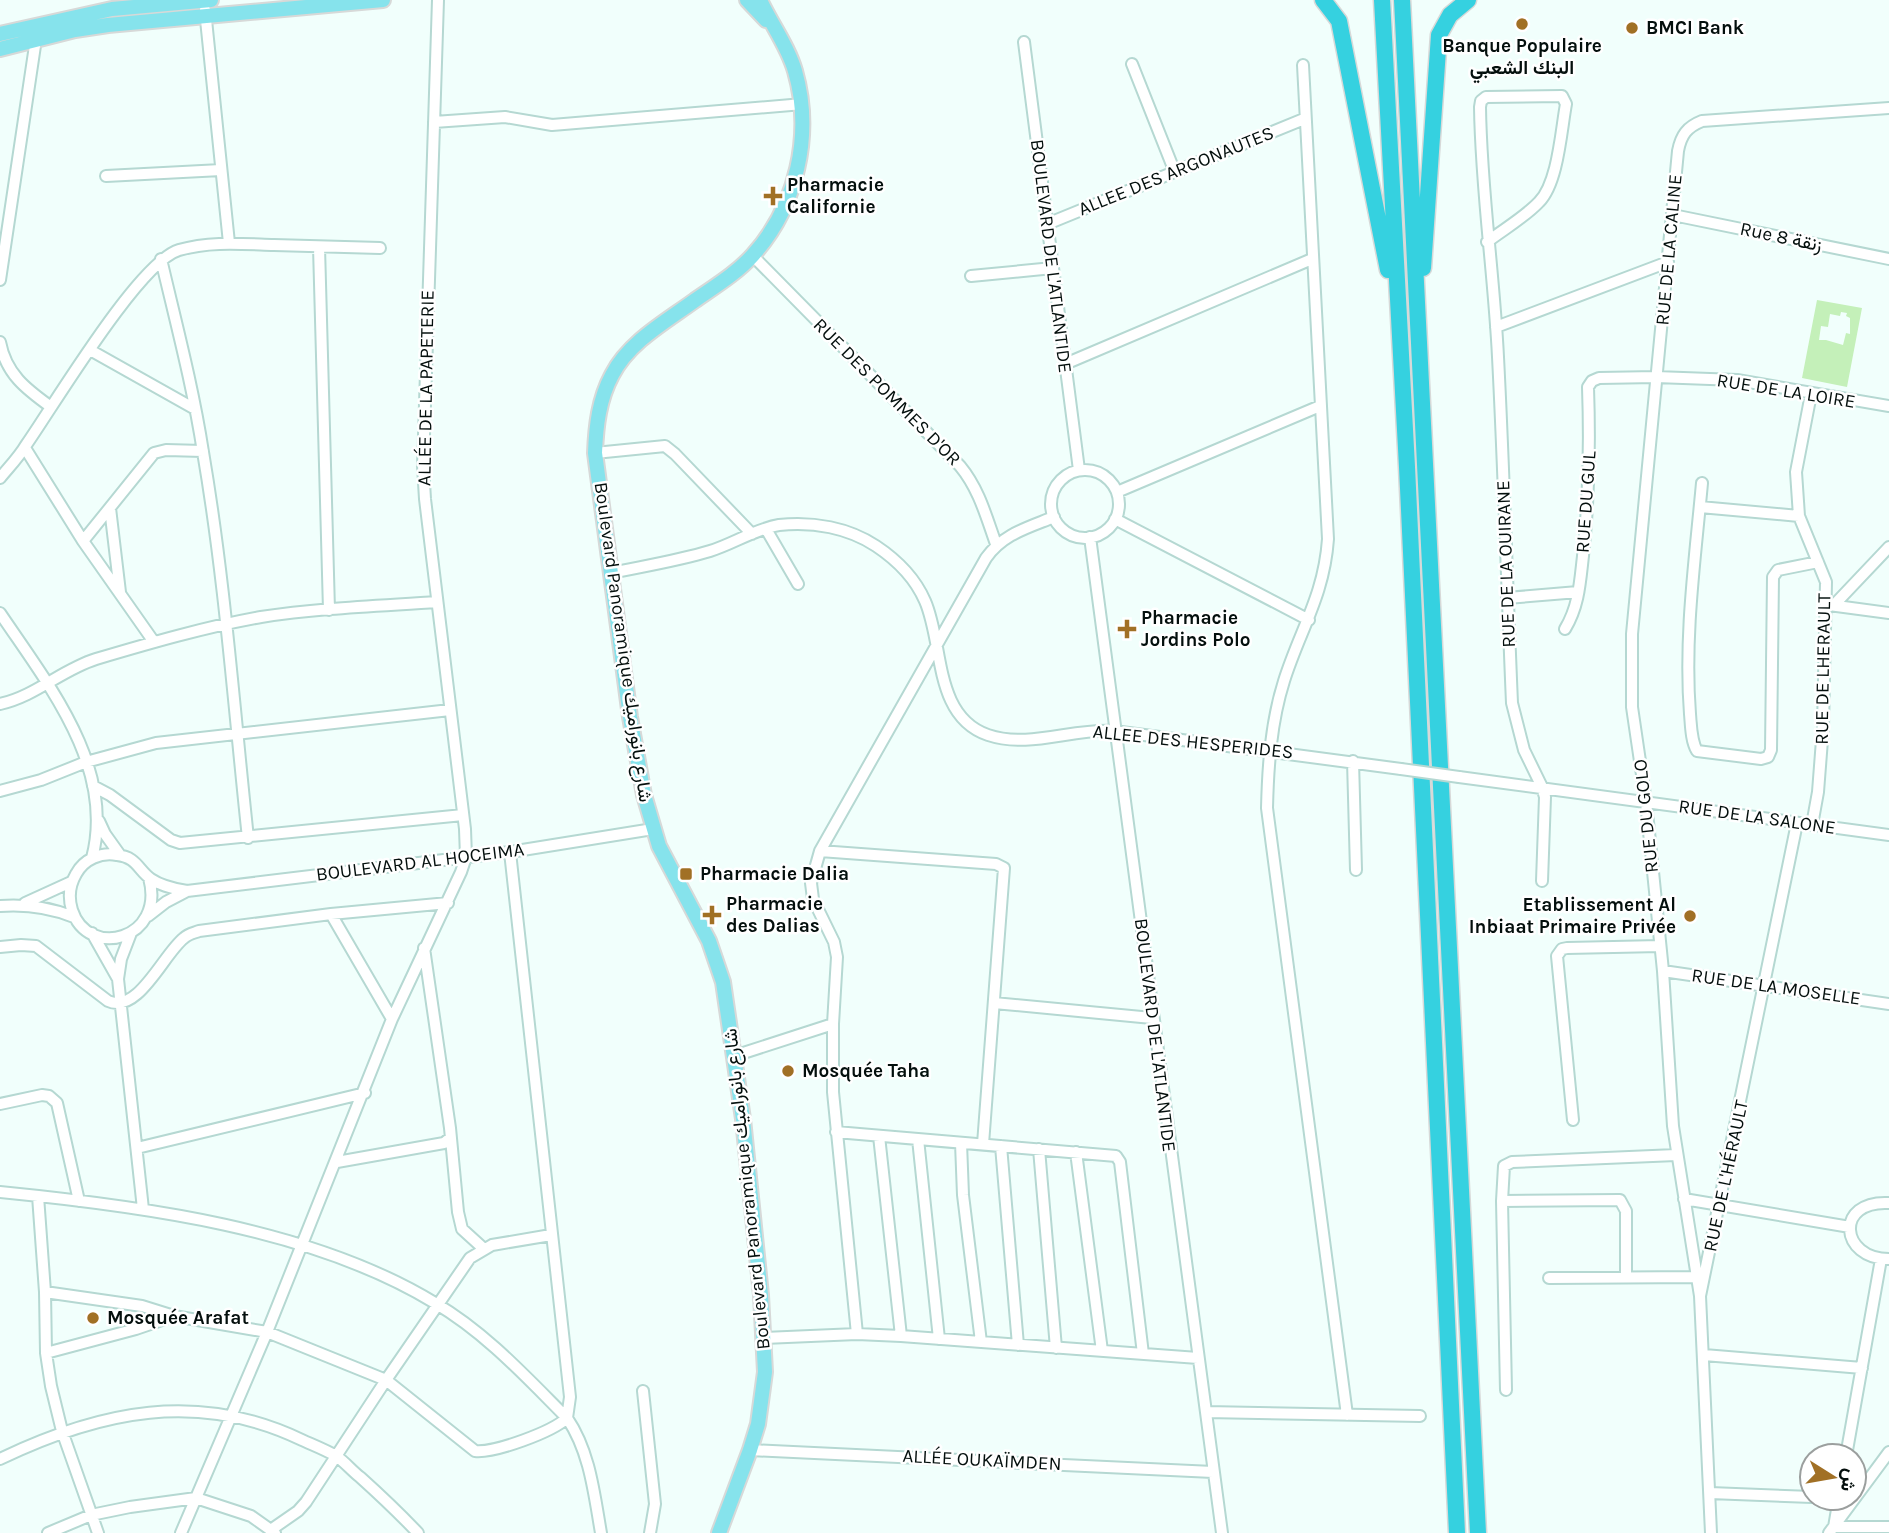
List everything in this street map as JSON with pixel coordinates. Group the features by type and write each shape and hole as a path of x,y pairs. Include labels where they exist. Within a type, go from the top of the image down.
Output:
{"highway":[{"path":"1322,0 1339,21"},
{"path":"1339,0 1339,21 1398,317"},
{"path":"1382,0 1408,481 1457,1533"},
{"path":"1402,0 1478,1533"},
{"path":"1418,349 1438,35 1450,15 1468,0"}],"main road":[{"path":"0,34 88,13 156,2 211,0"},
{"path":"0,49 108,25 383,0"},
{"name":"Boulevard Panoramique شارع بانوراميك","path":"747,0 770,23"},
{"name":"Boulevard Panoramique شارع بانوراميك","path":"719,1533 750,1450 765,1373 764,1338 734,1056 723,982 709,941 668,866 653,829 639,771 595,453 601,402 613,374 638,341 753,256 786,204 799,164 804,134 803,104 795,68 760,0"},
{"path":"770,0 770,23"}],"street":[{"path":"204,0 229,243"},
{"name":"ALLÉE DE LA PAPETERIE","path":"438,0 423,466 466,857"},
{"path":"0,280 36,39"},
{"name":"BOULEVARD DE L'ATLANTIDE","path":"1024,42 1079,470"},
{"path":"1132,64 1174,170"},
{"path":"1303,65 1328,539 1322,584 1283,683 1270,750 1267,785 1268,828 1306,1094 1347,1415"},
{"name":"RUE DE LA OUIRANE","path":"1488,242 1540,202 1546,192 1553,177 1566,104 1562,96 1486,97 1481,101 1480,156 1488,242 1496,327 1512,703 1524,750 1542,788 1545,806 1542,881"},
{"path":"434,122 505,117 552,125 803,104"},
{"name":"RUE DE LA CALINE","path":"1656,377 1678,151 1680,139 1690,126 1716,118 1818,114 1889,107"},
{"name":"ALLEE DES ARGONAUTES","path":"1047,223 1304,119"},
{"path":"106,176 221,170"},
{"name":"Rue 8 زنقة","path":"1673,215 1889,259"},
{"path":"0,478 25,448 90,350 141,281 161,259 176,251 201,245 229,243 380,248"},
{"path":"319,247 329,610"},
{"name":"RUE DES POMMES D'OR","path":"753,256 960,466 981,498 996,544"},
{"path":"161,259 203,451 227,624 248,838"},
{"path":"1065,364 1312,259"},
{"path":"1496,327 1668,262"},
{"path":"971,276 1053,268"},
{"path":"0,342 2,355 11,373 25,388 51,407"},
{"path":"90,350 195,409"},
{"name":"RUE DU GOLO","path":"1656,377 1632,634 1632,707 1646,802 1663,971 1676,1155 1700,1296"},
{"name":"RUE DE LA LOIRE","path":"1599,378 1737,380 1889,406"},
{"name":"RUE DU GUL","path":"1565,629 1577,605 1590,480 1588,387 1592,381 1599,378"},
{"name":"RUE DE LHERAULT","path":"1811,394 1796,466 1800,516 1826,582 1830,605 1818,792 1812,825"},
{"path":"1116,492 1320,406"},
{"path":"595,453 664,446 675,454 752,534"},
{"path":"25,448 83,541 154,642"},
{"path":"83,541 154,453 166,450 203,451"},
{"path":"1079,470 1091,470 1103,475 1116,492 1119,504 1115,519 1106,530 1090,537 1070,534 1054,517 1051,504 1055,488 1063,477 1079,470"},
{"path":"1702,483 1690,607 1688,671 1694,746 1697,751 1761,759 1768,757 1771,750 1773,578 1778,570 1818,562"},
{"path":"1700,507 1800,516"},
{"path":"110,508 120,596"},
{"path":"857,1334 833,1092 837,957 834,942 813,898 811,883 820,851 986,558 996,544 1054,517"},
{"path":"1115,519 1309,620"},
{"name":"ALLEE DES HESPERIDES","path":"611,573 709,551 766,528 807,525 836,528 865,539 893,557 910,576 925,601 932,624 944,688 966,721 986,734 1011,740 1042,739 1093,729 1114,730 1459,777"},
{"path":"766,528 798,584"},
{"name":"BOULEVARD DE L'ATLANTIDE","path":"1090,537 1222,1533"},
{"path":"1830,605 1889,547"},
{"path":"1507,598 1578,592"},
{"path":"0,704 30,694 72,668 88,662 227,624 290,613 437,602"},
{"path":"1830,605 1889,613"},
{"path":"0,612 67,716 86,762 93,786 97,818 92,858"},
{"path":"0,791 41,780 86,762 156,743 450,710"},
{"path":"1353,761 1356,870"},
{"name":"RUE DE LA SALONE","path":"1459,777 1889,835"},
{"path":"93,786 110,795 175,842 190,844 463,815"},
{"path":"97,818 120,855"},
{"name":"RUE DE L'HÉRAULT","path":"1711,1533 1700,1296 1797,823"},
{"name":"BOULEVARD AL HOCEIMA","path":"149,878 168,887 187,891 510,852 653,829"},
{"path":"820,851 996,863 1004,868 983,1144"},
{"path":"45,1292 142,1306 174,1316 267,1332 386,1381 475,1451 548,1432 567,1418 570,1397 510,852"},
{"path":"74,917 69,900 71,883 79,868 92,858 106,854 120,855 132,860 149,878 152,904 148,916 131,933 121,960 118,979 144,1209"},
{"path":"181,1533 337,1162 392,1019 466,857"},
{"path":"22,904 71,883"},
{"name":"BOULEVARD AL HOCEIMA","path":"148,916 187,891"},
{"path":"0,947 36,946 108,1001 121,1004 130,1001 139,992 183,938 190,934 331,914 447,903"},
{"path":"0,906 22,904 43,907 74,917 92,933 118,979"},
{"path":"331,914 392,1019"},
{"path":"92,933 104,938 131,933"},
{"path":"1573,1121 1556,961 1559,951 1567,948 1660,946"},
{"path":"424,948 450,1128 458,1212 462,1229 484,1249"},
{"name":"RUE DE LA MOSELLE","path":"1663,971 1889,1004"},
{"path":"994,1003 1152,1018"},
{"path":"734,1056 833,1024"},
{"path":"137,1148 365,1093"},
{"path":"0,1104 42,1095 49,1096 57,1103 79,1200"},
{"path":"836,1132 1114,1155 1120,1162 1143,1354"},
{"path":"879,1136 901,1336"},
{"path":"337,1162 444,1143 450,1138"},
{"path":"918,1139 939,1339"},
{"path":"961,1143 964,1206 981,1342"},
{"path":"1001,1146 1018,1345"},
{"path":"1039,1149 1056,1348"},
{"path":"1076,1152 1102,1351"},
{"path":"1506,1390 1502,1201 1504,1166 1512,1162 1676,1155"},
{"path":"0,1192 144,1209 301,1245 405,1286 438,1304 487,1340 567,1418 576,1431 589,1467 601,1533"},
{"path":"38,1196 45,1292 46,1353 51,1386 62,1431 98,1533"},
{"path":"1849,1442 1885,1259 1866,1254 1857,1248 1850,1235 1850,1227 1853,1216 1866,1205 1888,1198"},
{"path":"1684,1199 1850,1227"},
{"path":"1502,1201 1620,1200 1626,1211 1626,1277"},
{"path":"48,1533 90,1514 196,1498 233,1508 274,1531 306,1502 471,1258 492,1245 551,1236"},
{"path":"1549,1278 1698,1277"},
{"path":"46,1353 174,1316"},
{"path":"764,1338 857,1334 901,1336 1198,1358"},
{"path":"1704,1355 1862,1368"},
{"path":"643,1391 655,1504 650,1533"},
{"path":"0,1459 62,1431 119,1418 173,1411 230,1415 285,1432 336,1456 394,1507 418,1533"},
{"path":"1206,1412 1420,1416"},
{"name":"ALLÉE OUKAÏMDEN","path":"750,1450 1213,1472"},
{"path":"1832,1530 1889,1452"},
{"path":"1710,1493 1798,1496"},
{"path":"1832,1530 1836,1512"},
{"path":"1832,1530 1889,1527"}],"green space":[{"path":"1817,300 1862,308 1847,387 1802,378","holes":["1841,312 1847,313 1846,316 1850,318 1850,334 1846,333 1843,345 1819,340 1821,326 1828,327 1830,314 1840,316"]}],"place":[{"name":"Banque Populaire البنك الشعبي","path":"1522,24"},
{"name":"BMCI Bank","path":"1632,28"},
{"name":"Pharmacie Californie","path":"773,196"},
{"name":"Pharmacie Jordins Polo","path":"1127,629"},
{"name":"Pharmacie Dalia","path":"686,874"},
{"name":"Pharmacie des Dalias","path":"712,915"},
{"name":"Etablissement Al Inbiaat Primaire Privée","path":"1690,916"},
{"name":"Mosquée Taha","path":"788,1071"},
{"name":"Mosquée Arafat","path":"93,1318"}]}
